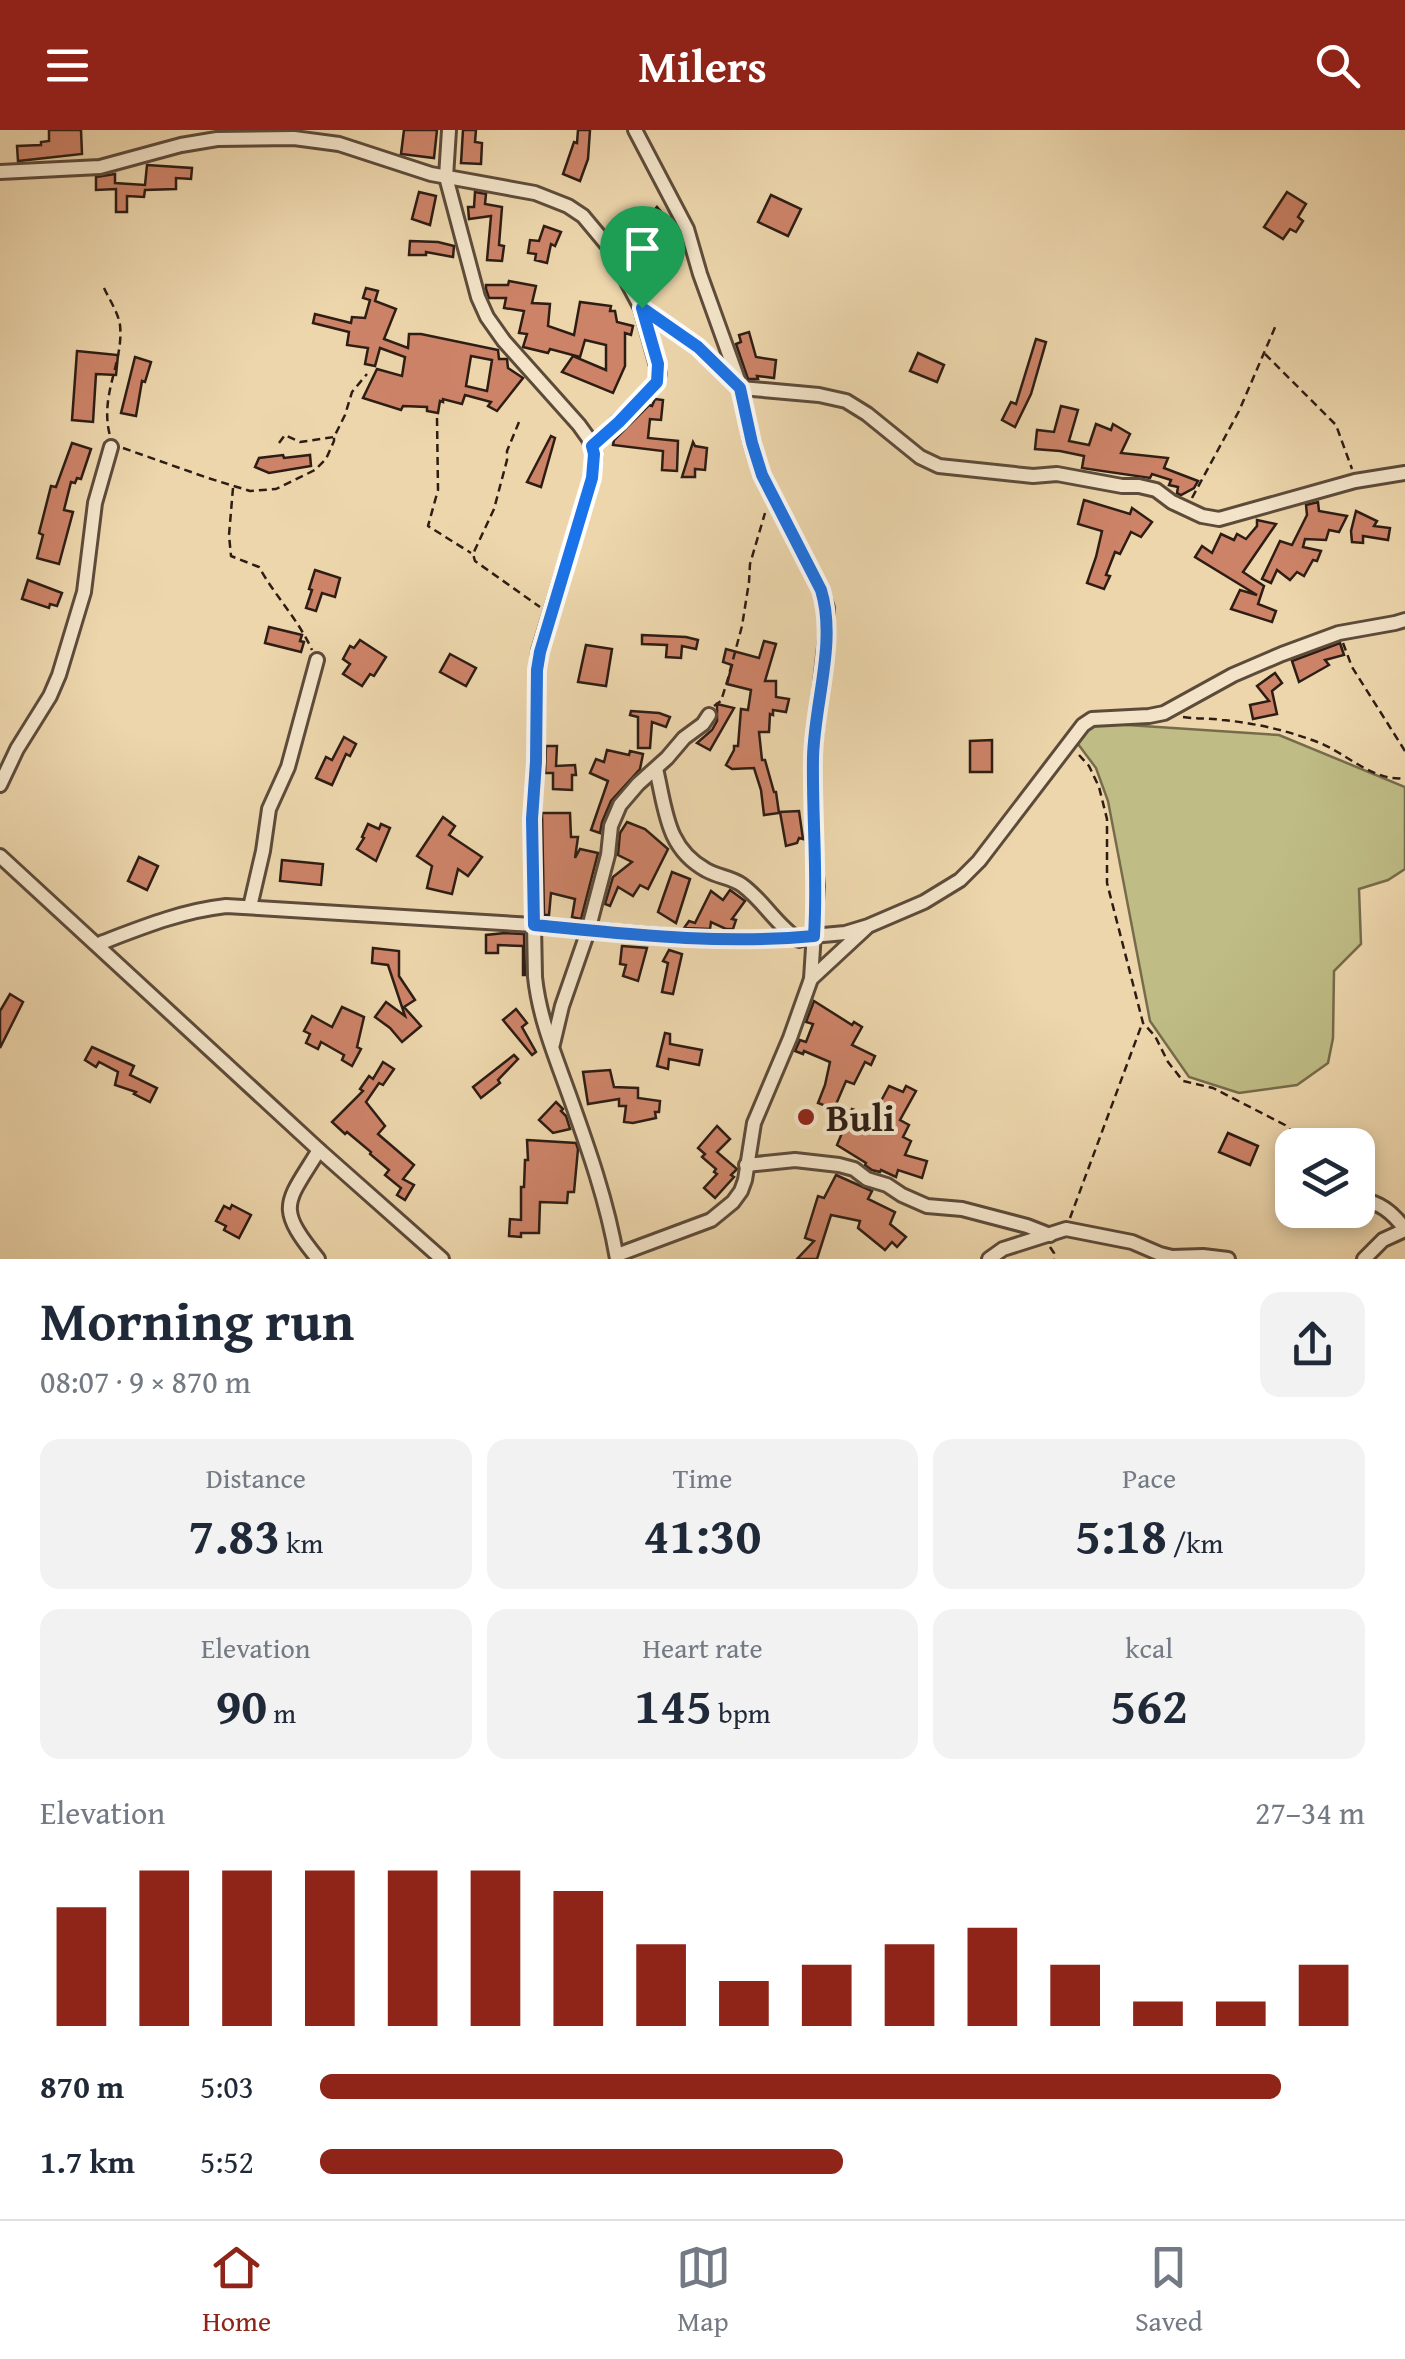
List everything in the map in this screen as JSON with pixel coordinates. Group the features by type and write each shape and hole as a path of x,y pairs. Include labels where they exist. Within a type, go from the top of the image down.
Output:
{"street":[{"path":"450,130 446,177 487,317 580,425 594,454 592,478 537,670 532,819 534,925 537,995 598,1178 617,1257 711,1220 741,1191 754,1123 811,979 817,886 813,755 826,651 826,608 821,590 762,475 740,388 687,229 635,130"},
{"path":"0,172 100,166 201,142 278,138 339,144 420,172 516,188 568,206 583,216 608,246 642,308 658,364 657,382 592,446"},
{"path":"642,308 698,347 740,388 819,395 846,402 920,457 939,466 1033,476 1057,474 1139,486 1156,490 1202,516 1220,519 1355,481 1405,473"},
{"path":"0,785 16,748 59,675 84,592 95,503 111,447"},
{"path":"98,944 170,916 226,906 534,925 698,940 794,938 844,932 924,902 960,880 979,861 1082,726 1092,719 1164,713 1256,664 1339,633 1405,620"},
{"path":"250,906 269,809 288,767 317,660"},
{"path":"552,1046 588,930 608,855 611,826 620,805 710,715"},
{"path":"656,769 678,849 714,875 740,883 809,950 812,962"},
{"path":"0,856 442,1259"},
{"path":"811,979 868,926"},
{"path":"318,1259 297,1232 288,1208 292,1194 320,1150"},
{"path":"746,1165 795,1160 839,1165 928,1206 962,1209 1050,1235"},
{"path":"1364,1259 1383,1240 1405,1230 1393,1214 1375,1202"},
{"path":"989,1259 1002,1249 1066,1229 1132,1242 1172,1257 1228,1259"}],"path":[{"path":"104,288 120,322 118,361 107,396 111,447 125,448 250,491 276,488 314,470 326,459 352,392 367,374"},
{"path":"1186,508 1239,411 1276,325"},
{"path":"1264,353 1336,426 1355,481"},
{"path":"437,418 438,490 428,526 472,554 475,562 490,573 552,612"},
{"path":"472,554 494,509 507,451 519,422"},
{"path":"279,443 285,436 300,442 334,436"},
{"path":"233,486 232,556 259,568 305,633 317,660"},
{"path":"710,715 727,682 742,626 750,564 770,492"},
{"path":"1339,633 1352,666 1405,751"},
{"path":"1164,713 1286,730 1325,745 1373,772 1405,778"},
{"path":"1069,744 1099,787 1107,819 1107,883 1143,1023 1183,1081 1214,1088 1285,1128"},
{"path":"1066,1229 1143,1023"}],"shaded area":[{"path":"1097,723 1279,735 1405,787 1405,869 1388,880 1359,889 1361,944 1334,971 1333,1038 1328,1063 1297,1085 1239,1093 1189,1077 1150,1021 1108,801 1096,768 1075,740"}],"building":[{"path":"49,130 81,130 82,154 18,161 17,146 49,141"},
{"path":"404,130 437,130 434,158 401,154"},
{"path":"463,130 476,130 475,142 482,143 481,164 461,163"},
{"path":"578,130 590,130 588,159 580,181 563,174 574,142 577,143"},
{"path":"147,165 192,168 191,179 176,178 176,189 145,190 144,197 127,196 127,212 116,212 116,189 96,190 96,177 115,174 115,183 145,185"},
{"path":"419,192 436,196 430,225 412,219"},
{"path":"475,192 486,194 485,204 502,207 502,261 487,260 491,216 469,219 468,207 474,207"},
{"path":"1287,192 1306,204 1298,217 1303,221 1296,232 1290,229 1283,239 1264,227"},
{"path":"771,195 801,209 788,236 758,222"},
{"path":"657,207 676,229 656,249 636,231"},
{"path":"544,226 561,232 555,246 551,244 547,263 528,253 530,240 539,241"},
{"path":"410,241 454,246 453,257 426,252 409,255"},
{"path":"509,281 536,286 532,303 550,304 548,326 574,335 580,302 611,306 617,322 633,326 631,335 625,333 625,366 613,393 562,372 573,356 606,370 606,345 585,340 580,357 523,347 527,334 519,333 524,311 504,308 506,298 489,298 486,289 486,285 508,285"},
{"path":"366,288 378,291 375,301 396,309 384,339 408,348 409,334 421,334 498,350 499,359 507,359 508,368 523,378 497,411 488,406 491,402 465,395 462,404 440,401 438,413 427,411 427,407 403,406 401,410 363,398 377,369 402,376 405,357 380,348 375,366 365,364 368,348 347,345 349,332 313,323 315,314 351,323 352,317 365,318 370,300 363,298","holes":["471,356 492,360 487,391 466,386"]},
{"path":"749,332 756,357 776,360 774,378 748,379 736,344 741,342 739,335"},
{"path":"1036,339 1046,342 1031,394 1015,427 1002,420 1011,402 1016,404"},
{"path":"77,351 118,355 116,375 96,374 93,422 72,420"},
{"path":"918,353 944,365 937,382 910,371"},
{"path":"135,357 151,362 145,382 142,381 136,416 121,413"},
{"path":"655,399 663,400 661,420 650,419 648,438 678,441 677,471 662,470 663,451 613,445"},
{"path":"1061,406 1078,410 1069,441 1089,445 1096,424 1111,430 1113,424 1130,434 1121,453 1168,458 1164,468 1198,481 1194,488 1181,495 1177,493 1178,487 1169,485 1171,480 1152,474 1150,478 1082,468 1084,456 1035,449 1037,430 1054,432"},
{"path":"551,436 555,438 541,487 527,482"},
{"path":"693,442 707,448 705,470 695,469 695,477 682,477"},
{"path":"72,443 91,449 81,479 71,482 64,510 73,512 59,564 37,558 43,535 39,533 51,486 56,487"},
{"path":"310,455 311,466 269,473 255,467 259,458"},
{"path":"1084,500 1130,514 1132,508 1152,522 1141,537 1131,532 1120,554 1115,552 1104,589 1087,583 1102,531 1078,524"},
{"path":"1318,502 1319,511 1347,516 1339,532 1329,530 1326,540 1305,539 1303,547 1321,551 1304,576 1297,572 1290,580 1277,570 1271,583 1262,579 1280,541 1292,545 1307,515 1306,505"},
{"path":"1356,511 1377,521 1374,526 1390,528 1388,540 1363,536 1363,543 1352,542"},
{"path":"1257,520 1276,524 1243,572 1264,586 1258,604 1276,611 1272,622 1231,609 1240,590 1257,595 1195,557 1202,546 1212,553 1221,534 1234,540 1237,534 1246,539 1257,526"},
{"path":"315,570 340,578 335,597 322,593 316,611 306,608"},
{"path":"28,580 62,593 57,606 50,604 49,608 22,599"},
{"path":"269,627 302,635 301,652 265,643"},
{"path":"642,635 698,640 696,649 682,646 681,658 666,657 667,645 642,644"},
{"path":"360,640 386,657 362,686 343,674 350,664 343,659 350,646 354,648"},
{"path":"764,641 776,644 765,681 776,681 776,697 789,699 786,712 773,710 770,714 769,732 759,732 762,760 776,792 779,813 764,815 754,768 732,769 726,765 734,746 738,746 741,709 748,710 751,690 727,684 732,665 723,662 726,649 759,658"},
{"path":"1340,643 1344,655 1325,660 1329,665 1299,682 1292,661"},
{"path":"586,645 612,649 606,686 578,682"},
{"path":"450,654 476,668 466,686 440,672"},
{"path":"1275,673 1282,683 1272,691 1277,714 1253,719 1250,705 1269,701 1257,686"},
{"path":"717,704 734,708 710,750 697,743 717,721"},
{"path":"631,711 670,717 666,727 652,722 650,748 638,748 638,717 630,715"},
{"path":"344,737 356,744 350,756 346,754 332,785 316,778 326,757 332,760"},
{"path":"992,740 992,772 970,772 970,741"},
{"path":"546,746 557,746 556,766 575,765 572,790 553,789 553,773 545,773"},
{"path":"607,750 643,754 640,769 611,801 600,833 591,830 608,781 590,773 596,759 604,762"},
{"path":"799,811 803,839 786,846 780,812"},
{"path":"542,813 570,813 571,837 578,837 575,858 580,849 598,853 581,919 572,917 575,899 551,893 549,915 544,915"},
{"path":"443,817 455,826 449,835 482,857 468,876 458,869 452,894 427,888 432,866 417,856"},
{"path":"627,822 645,829 668,849 648,889 640,885 633,896 618,887 610,906 605,904 613,877 632,862 618,855 620,833"},
{"path":"368,824 390,828 376,861 357,849"},
{"path":"139,857 158,866 147,890 128,881"},
{"path":"282,860 323,864 321,885 280,881"},
{"path":"672,872 690,879 676,923 658,912"},
{"path":"730,890 745,901 732,919 736,920 733,929 711,922 710,929 684,928 689,921 695,923 711,891 723,900"},
{"path":"524,934 525,975 523,946 498,945 498,953 486,953 486,935"},
{"path":"622,946 647,948 638,981 623,976 626,965 620,964"},
{"path":"373,948 399,951 399,976 415,1000 404,1007 421,1026 402,1042 375,1017 386,1002 405,1016 388,965 372,963"},
{"path":"669,950 682,954 673,994 662,992 668,963 663,961"},
{"path":"10,994 23,1002 0,1048 0,1011"},
{"path":"814,1001 852,1025 854,1022 862,1027 852,1045 875,1056 871,1065 865,1062 854,1084 846,1081 834,1109 818,1103 830,1062 795,1051 800,1040 806,1042 813,1024 806,1022"},
{"path":"342,1007 364,1017 357,1047 361,1049 352,1066 342,1060 344,1055 321,1042 318,1049 306,1043 310,1034 304,1031 312,1016 332,1027"},
{"path":"516,1009 527,1023 522,1027 536,1052 532,1055 503,1020"},
{"path":"665,1033 670,1034 670,1044 702,1050 699,1065 669,1059 668,1069 657,1066"},
{"path":"92,1047 134,1066 130,1075 157,1088 150,1102 115,1085 118,1072 85,1060"},
{"path":"514,1055 518,1059 498,1080 500,1083 481,1098 473,1087"},
{"path":"383,1062 394,1069 366,1102 385,1126 378,1134 414,1165 403,1179 414,1185 405,1200 397,1195 401,1188 385,1175 389,1170 332,1122 363,1091 360,1089 369,1076 373,1079"},
{"path":"610,1070 614,1087 638,1088 638,1098 660,1101 656,1118 624,1122 626,1106 619,1106 619,1099 588,1104 583,1072"},
{"path":"889,1086 903,1092 906,1086 916,1091 900,1120 909,1125 903,1137 911,1141 905,1155 927,1161 922,1178 898,1170 896,1177 872,1170 837,1145 852,1109 873,1116"},
{"path":"556,1102 570,1129 553,1133 539,1120"},
{"path":"717,1126 730,1139 717,1152 737,1169 715,1198 704,1188 717,1174 716,1169 698,1148"},
{"path":"1228,1133 1258,1146 1250,1165 1219,1152"},
{"path":"527,1140 576,1143 574,1192 568,1192 567,1203 540,1202 539,1233 509,1236 510,1219 521,1220"},
{"path":"836,1175 872,1191 868,1199 895,1212 890,1224 906,1237 897,1247 892,1242 885,1250 858,1228 860,1221 831,1215 817,1259 797,1259 814,1241 805,1238 818,1196 824,1198"},
{"path":"232,1205 251,1215 239,1238 216,1221 224,1206 230,1209"}],"place":[{"name":"Buli","path":"806,1117"}],"route":[{"path":"642,308 698,347 740,388 762,475 821,590 826,608 828,629 813,755 817,886 814,936 698,940 534,925 532,819 540,652 592,478 592,446 657,382 658,364 642,308"}]}
